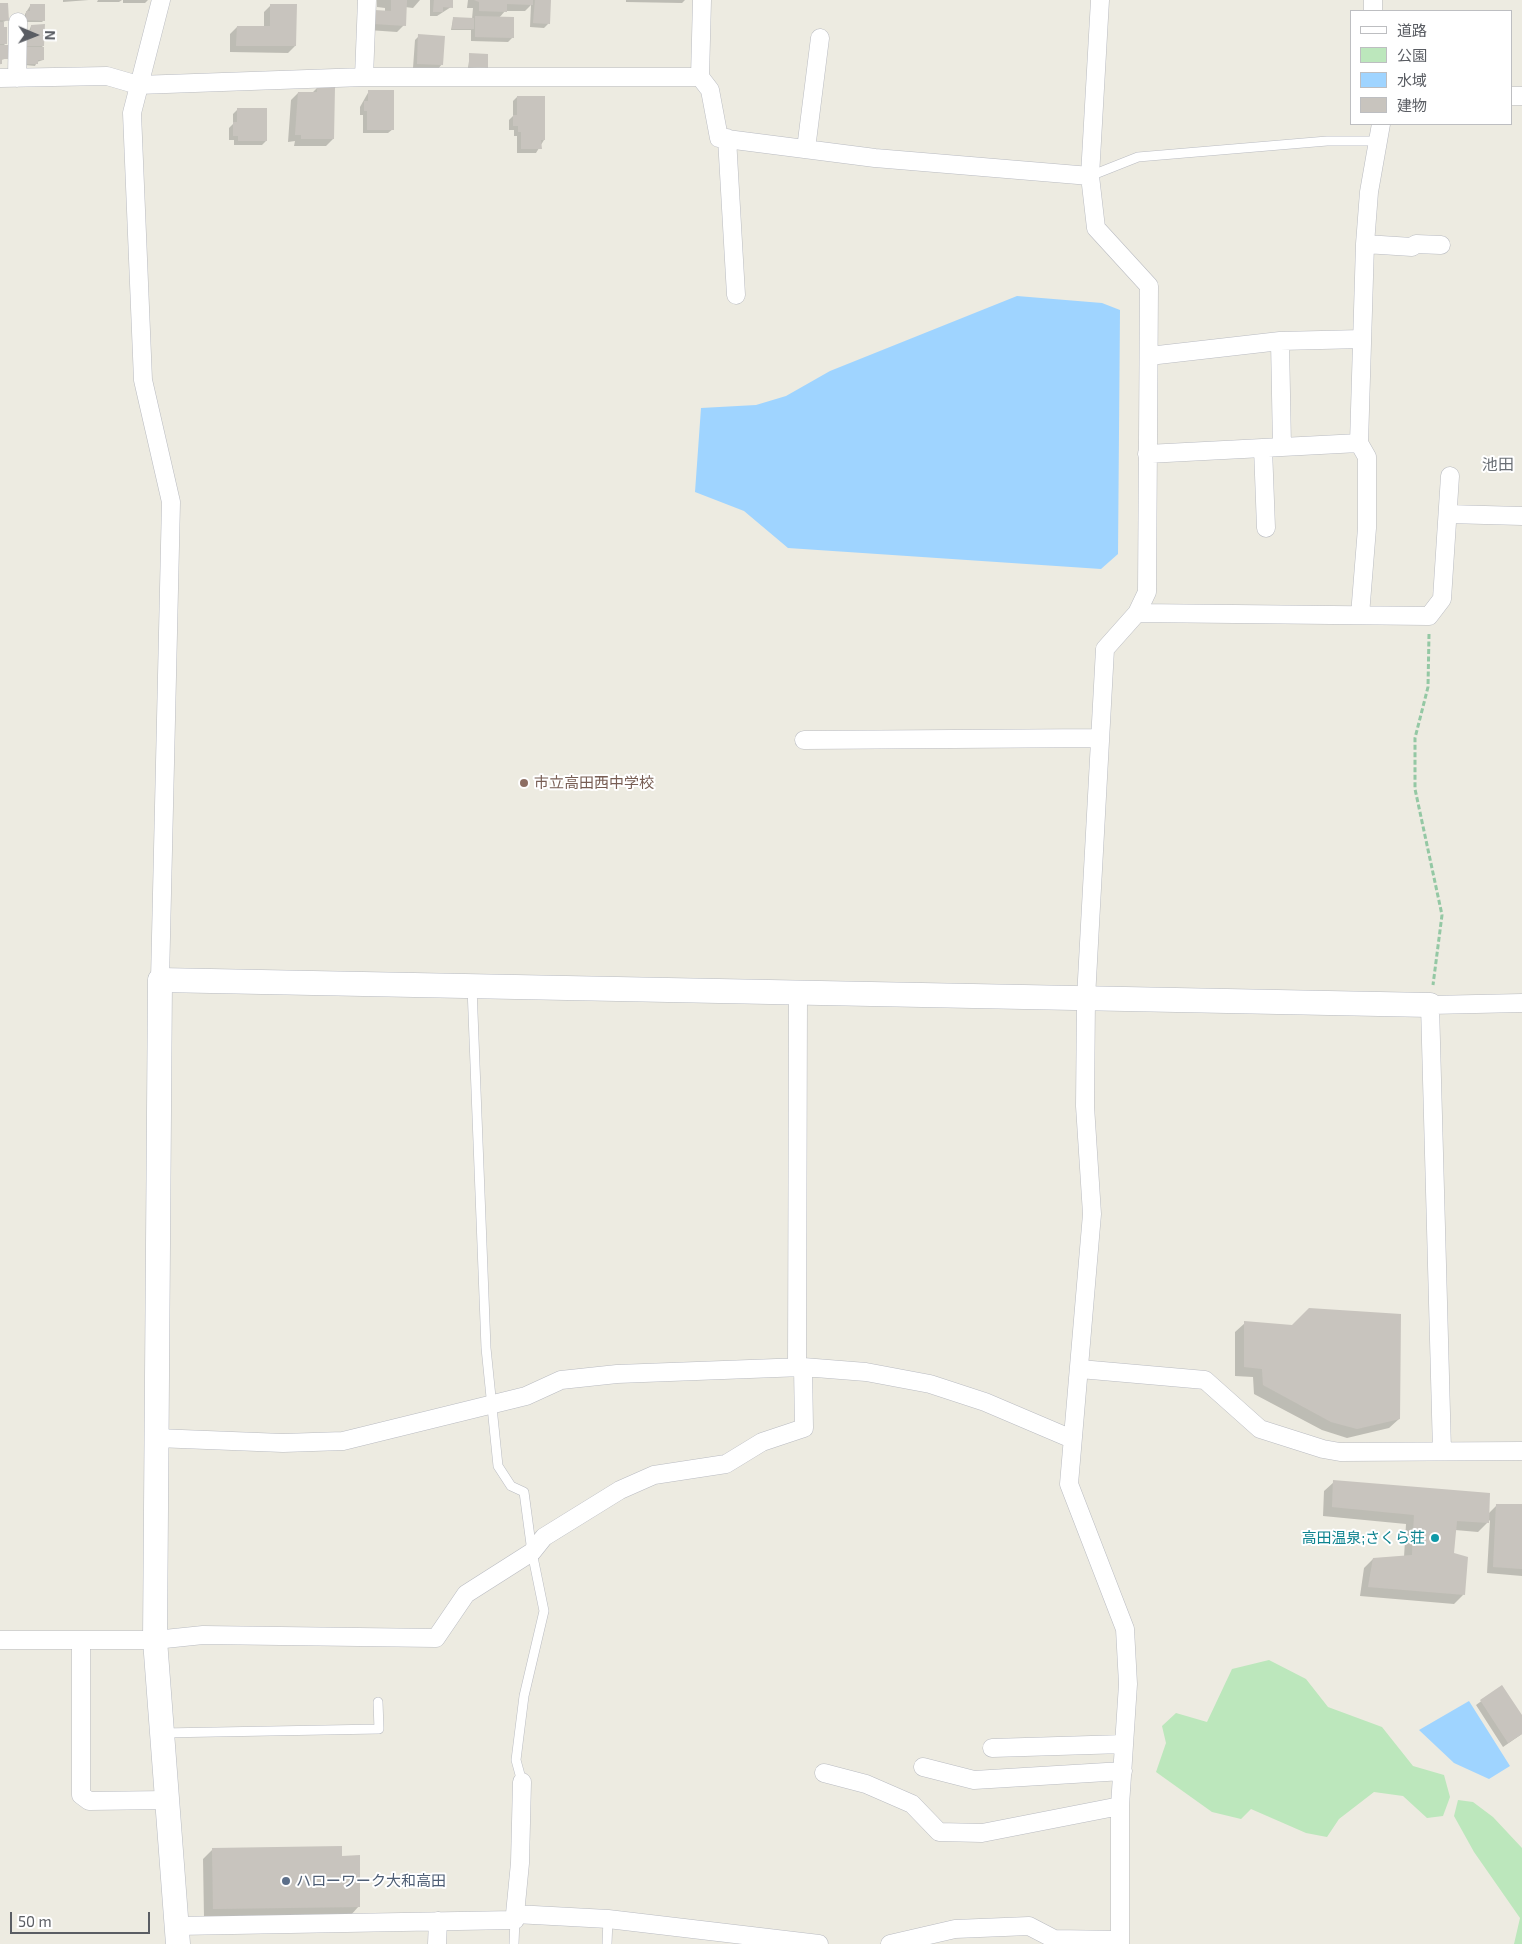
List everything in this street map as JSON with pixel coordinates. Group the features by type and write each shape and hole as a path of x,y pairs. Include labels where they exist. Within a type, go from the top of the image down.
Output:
{"street":[{"path":"161,0 132,112 143,380 171,502 160,980 154,1640 177,1935 515,1917 608,1919 777,1941 819,1944"},
{"path":"364,77 367,0"},
{"path":"702,0 700,77 710,90 720,138 875,158 1090,176"},
{"path":"890,1944 1029,1926 1054,1939 1120,1942 1120,1806 1128,1684 1125,1629 1069,1484 1092,1214 1085,1106 1086,998 1105,649 1137,613 1147,592 1149,286 1096,228 1090,176 1100,0"},
{"path":"18,22 8,78 106,76 138,85 364,77 700,77"},
{"path":"806,149 820,38"},
{"path":"1360,615 1367,528 1367,457 1359,443 1365,244 1369,192 1381,132"},
{"path":"727,138 736,296"},
{"path":"1365,244 1412,247 1416,244 1440,245"},
{"path":"1149,356 1280,341 1362,339"},
{"path":"1280,341 1282,447"},
{"path":"1148,454 1359,443"},
{"path":"1263,448 1266,528"},
{"path":"1137,613 1429,616 1442,599 1450,476"},
{"path":"1448,514 1522,516"},
{"path":"804,740 1100,738"},
{"path":"160,980 1430,1005 1522,1004"},
{"path":"0,1640 154,1640 203,1636 436,1638 466,1594 532,1552 544,1537 620,1490 654,1475 726,1464 762,1442 804,1428 800,1368 798,993"},
{"path":"1430,1005 1442,1451"},
{"path":"156,1438 283,1443 342,1441 526,1396 561,1380 617,1374 800,1368 866,1372 930,1384 985,1402 1072,1439"},
{"path":"1080,1369 1205,1380 1260,1429 1323,1449 1340,1452 1522,1452"},
{"path":"81,1640 81,1795 89,1801 167,1800"},
{"path":"992,1748 1124,1744"},
{"path":"923,1766 974,1780 1123,1771"},
{"path":"824,1773 866,1784 912,1804 939,1832 982,1833 1120,1806"},
{"path":"515,1917 520,1863 522,1782"},
{"path":"437,1944 438,1921"}],"lane":[{"path":"1090,176 1138,157 1327,141 1381,132"},
{"path":"472,986 490,1406 498,1466 511,1486 524,1492 532,1552 544,1611 524,1696 516,1760 522,1782"},
{"path":"162,1733 379,1729 378,1702"},
{"path":"514,1944 515,1917"},
{"path":"607,1944 608,1919"}],"path":[{"path":"1429,616 1428,687 1416,738 1415,788 1442,915 1430,1005"}],"green space":[{"path":"1269,1660 1306,1679 1328,1707 1382,1727 1413,1766 1444,1775 1450,1797 1443,1816 1427,1818 1403,1796 1374,1792 1339,1819 1327,1837 1306,1833 1251,1809 1241,1819 1212,1812 1156,1772 1166,1743 1162,1726 1176,1713 1207,1722 1232,1669"},
{"path":"1458,1800 1473,1802 1493,1817 1522,1848 1522,1944 1514,1944 1520,1918 1474,1852 1454,1816"}],"water":[{"path":"1017,296 1102,303 1120,310 1118,554 1101,569 788,548 744,511 695,492 701,408 756,405 786,396 830,371"},
{"path":"1469,1701 1510,1766 1489,1779 1454,1763 1419,1730"}],"building":[{"path":"391,0 407,0 406,26 374,24 375,10 391,11"},
{"path":"434,0 453,0 453,8 443,7 443,12 433,12"},
{"path":"474,0 533,0 533,5 507,4 507,12 479,11 479,2"},
{"path":"535,0 551,0 550,24 533,23"},
{"path":"0,3 8,3 9,21 0,20"},
{"path":"30,4 45,4 45,21 26,20 26,11 30,11"},
{"path":"270,4 297,4 296,46 236,46 237,26 270,26"},
{"path":"475,16 514,17 514,38 475,37"},
{"path":"453,17 474,18 474,29 452,29"},
{"path":"0,22 4,22 4,27 7,27 7,44 0,44"},
{"path":"45,24 44,46 26,46 27,30 31,30 31,25"},
{"path":"418,34 445,36 443,65 417,64"},
{"path":"0,45 9,45 9,59 2,59 2,64 0,64"},
{"path":"26,47 44,47 44,60 38,60 38,64 26,64"},
{"path":"469,53 488,54 488,68 469,67"},
{"path":"317,87 335,87 334,139 301,139 301,135 295,135 298,92 317,92"},
{"path":"368,90 394,90 394,130 367,130 367,111 364,111 364,101 368,101"},
{"path":"517,96 545,96 545,140 541,140 542,149 521,149 521,132 518,132 518,126 513,126 513,115 517,115"},
{"path":"237,108 267,108 267,141 238,141 238,136 233,136 233,122 237,122"},
{"path":"1309,1308 1401,1314 1400,1419 1357,1429 1331,1422 1263,1385 1262,1369 1244,1367 1244,1321 1292,1325"},
{"name":"高田温泉;さくら荘","path":"1333,1480 1490,1493 1489,1523 1457,1521 1454,1553 1468,1557 1465,1595 1368,1587 1373,1558 1412,1555 1414,1515 1332,1507"},
{"path":"1496,1504 1522,1504 1522,1569 1493,1567"},
{"path":"1502,1685 1522,1715 1522,1734 1508,1743 1480,1700"},
{"name":"ハローワーク大和高田","path":"342,1846 342,1856 360,1855 360,1907 213,1909 212,1848"}],"place":[{"name":"市立高田西中学校","path":"524,783"},
{"name":"高田温泉;さくら荘","path":"1435,1538"},
{"name":"ハローワーク大和高田","path":"286,1881"}],"district":[{"name":"池田","path":"1498,465"}]}
